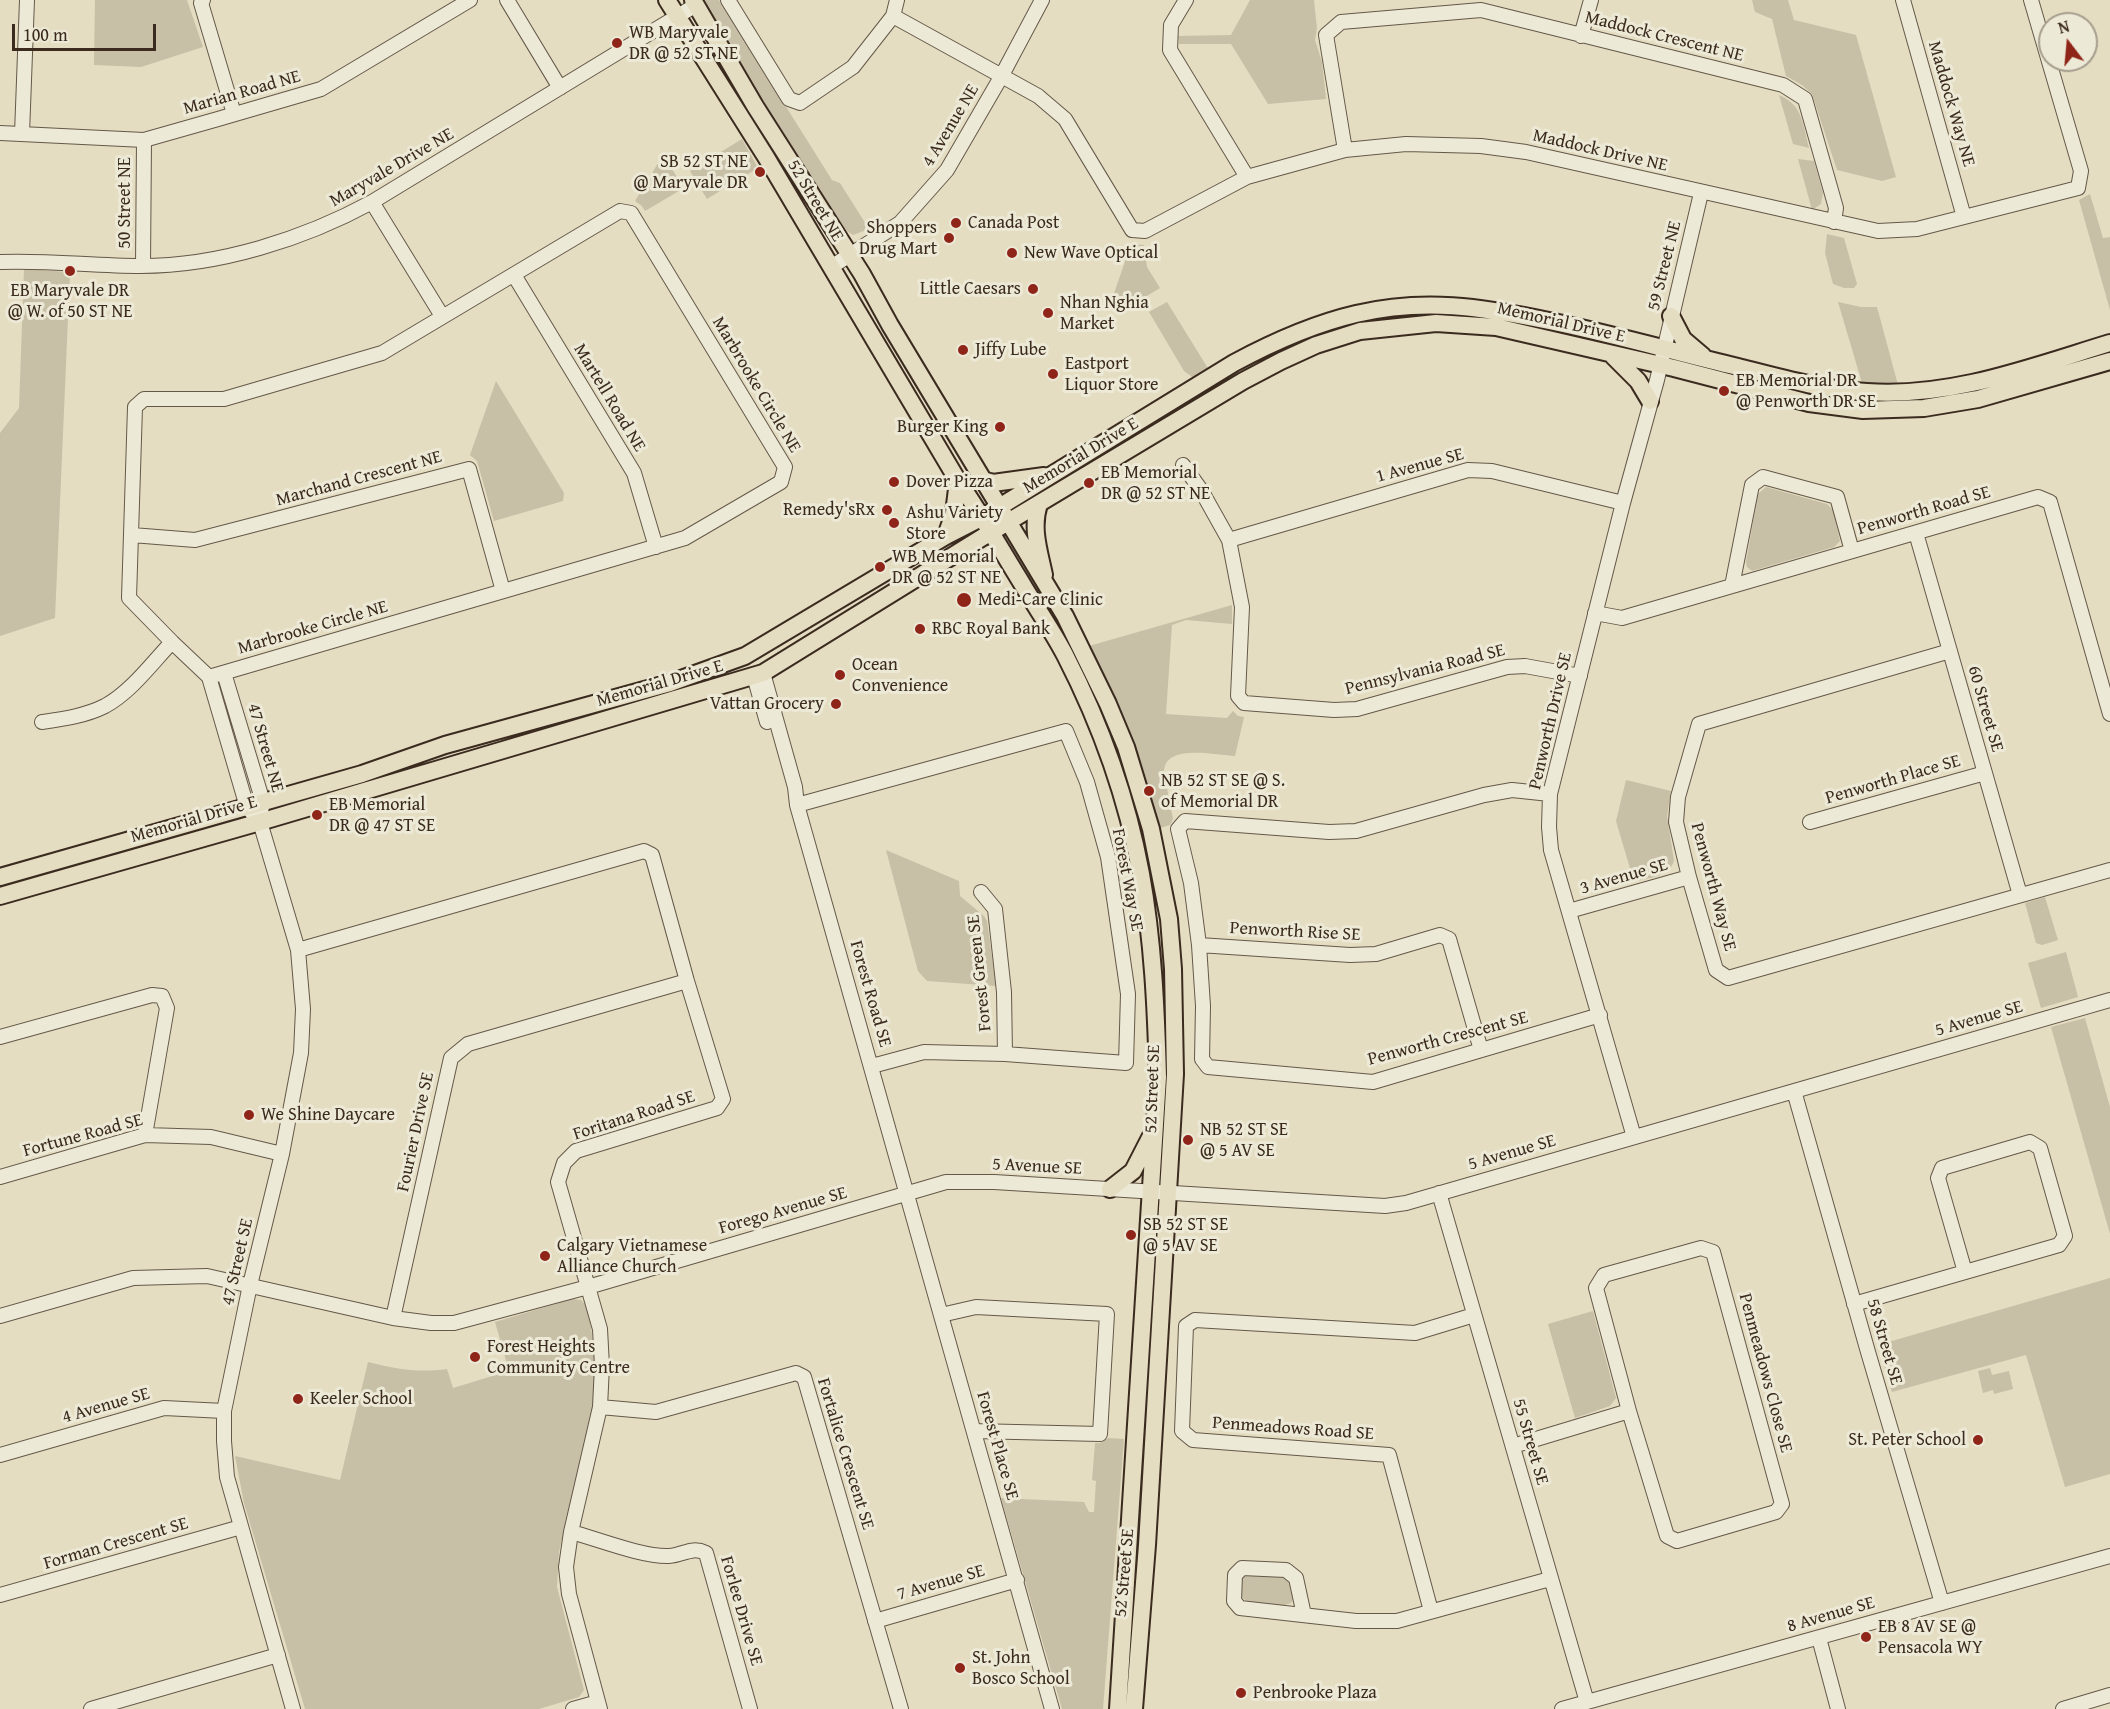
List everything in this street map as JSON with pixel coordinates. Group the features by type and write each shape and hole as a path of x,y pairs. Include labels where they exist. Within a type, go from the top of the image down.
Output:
{"main road":[{"name":"52 Street NE","path":"667,0 766,157 958,481 983,517"},
{"name":"52 Street NE","path":"695,3 755,106 851,256 998,507"},
{"name":"Memorial Drive E","path":"0,877 362,774 445,746 670,683 745,656 946,536 983,517 1234,363 1271,344 1356,314 1395,307 1435,305 1473,307 1585,328 1661,357 1809,403 1863,410 1924,408 1978,399 2110,361"},
{"path":"1671,316 1683,339 1708,360"},
{"name":"Memorial Drive E","path":"0,896 758,675 1243,381 1316,345 1360,332 1436,323 1472,324 1551,338 1612,355 1708,360 1820,387 1868,393 1913,393 1968,385 2110,343"},
{"path":"1612,355 1638,381 1650,401"},
{"path":"983,480 993,483 1051,475"},
{"path":"946,536 954,513 958,481"},
{"path":"1039,504 1035,531 1047,585"},
{"name":"52 Street SE","path":"998,507 1047,585 1082,649 1108,704 1137,781 1159,865 1169,919 1175,1017 1175,1074 1159,1192 1118,1709"},
{"name":"52 Street SE","path":"983,517 1065,655 1089,708 1116,779 1144,892 1154,972 1158,1077 1155,1127 1159,1192 1147,1545 1134,1709"},
{"path":"954,556 982,550 1004,554"},
{"path":"1110,1189 1133,1172 1155,1127"}],"street":[{"path":"22,134 27,0"},
{"path":"203,0 201,3 234,114"},
{"name":"Marian Road NE","path":"0,134 144,140 321,89 470,0"},
{"path":"507,0 560,88"},
{"path":"728,0 789,99 800,103 853,67 893,16 897,0"},
{"name":"4 Avenue NE","path":"831,267 900,223 938,183 1001,77 1042,0"},
{"path":"1186,0 1171,25 1170,50 1247,177"},
{"path":"1581,36 1591,0"},
{"name":"Maddock Way NE","path":"1904,0 1965,217"},
{"name":"Maddock Drive NE","path":"1001,77 1038,96 1065,119 1132,230 1144,231 1247,177 1345,150 1406,144 1481,146 1563,160 1701,193 1878,231 1917,229 2078,188 2080,171 2031,0"},
{"name":"Maryvale Drive NE","path":"0,262 143,266 195,261 268,246 342,219 677,17 695,3"},
{"name":"Maddock Crescent NE","path":"1345,150 1326,35 1341,22 1480,10 1783,85 1791,89 1805,99 1836,208 1834,222"},
{"path":"893,16 1001,77"},
{"name":"50 Street NE","path":"143,266 144,140"},
{"name":"59 Street NE","path":"1661,357 1701,193"},
{"path":"372,202 442,316"},
{"name":"Marbrooke Circle NE","path":"620,211 631,213 785,467 781,482 685,538 209,677 129,598 135,407 144,399 224,399 382,353 442,316 620,211"},
{"name":"Martell Road NE","path":"514,275 633,473 657,547"},
{"name":"Penworth Drive SE","path":"1634,1137 1551,850 1550,794 1661,357"},
{"name":"Pennsylvania Road SE","path":"1184,465 1229,540 1241,597 1238,696 1244,703 1334,710 1357,709 1507,667 1525,666 1580,676"},
{"name":"Marchand Crescent NE","path":"132,535 195,540 469,469 503,591"},
{"name":"1 Avenue SE","path":"1229,540 1468,470 1492,471 1623,502"},
{"path":"1732,586 1752,485 1763,477 1837,496 1852,551"},
{"name":"Penworth Road SE","path":"1595,613 1622,618 2038,497 2050,502 2110,714"},
{"name":"60 Street SE","path":"1916,533 2019,895"},
{"path":"42,722 70,718 105,706 125,691 172,642"},
{"name":"Penworth Way SE","path":"1950,651 1700,724 1678,797 1676,822 1689,877 1716,970 1728,978 2019,895"},
{"name":"47 Street NE","path":"224,673 260,822"},
{"name":"Forest Road SE","path":"758,675 788,790 798,805 907,1193"},
{"name":"47 Street NE","path":"209,677 255,804"},
{"name":"Forest Way SE","path":"798,805 1066,731 1087,782 1108,857 1128,994 1126,1063 1005,1054 924,1052 872,1066"},
{"name":"Penworth Place SE","path":"1810,822 1985,773"},
{"name":"Penworth Crescent SE","path":"1550,794 1512,790 1484,795 1356,831 1329,832 1185,821 1178,829 1191,883 1199,945 1203,1006 1202,1059 1208,1067 1373,1082 1600,1015"},
{"name":"47 Street SE","path":"260,822 298,950 303,1009 302,1053 282,1154 250,1286 224,1411 227,1477 293,1709"},
{"name":"Foritana Road SE","path":"298,950 644,852 652,855 723,1099 717,1108 576,1151 564,1163 558,1182 600,1329 602,1366 600,1407 571,1532 566,1567 569,1594 599,1705"},
{"path":"2019,895 2110,870"},
{"name":"3 Avenue SE","path":"1569,911 1689,877"},
{"name":"Forest Green SE","path":"981,892 994,909 1004,992 1005,1054"},
{"name":"Penworth Rise SE","path":"1199,945 1350,955 1376,954 1440,935 1449,939 1481,1050"},
{"name":"Fourier Drive SE","path":"393,1317 451,1058 468,1044 687,981"},
{"path":"0,1037 152,995 162,996 167,1008 145,1135"},
{"name":"5 Avenue SE","path":"907,1193 946,1182 973,1181 1385,1206 1407,1203 2110,1000"},
{"name":"58 Street SE","path":"1794,1091 1942,1603"},
{"name":"Fortune Road SE","path":"0,1177 145,1135 210,1137 282,1154"},
{"path":"1854,1304 2059,1245 2065,1236 2040,1148 2030,1142 1942,1168 1938,1178 1965,1272"},
{"name":"Forego Avenue SE","path":"0,1316 133,1278 207,1276 292,1297 393,1317 431,1323 454,1323 588,1287 907,1193"},
{"name":"Forest Place SE","path":"907,1193 1052,1709"},
{"name":"55 Street SE","path":"1439,1193 1587,1702"},
{"name":"Penmeadows Close SE","path":"1701,1248 1713,1252 1782,1504 1776,1512 1677,1541 1667,1536 1629,1411 1596,1288 1604,1275 1701,1248"},
{"path":"941,1315 976,1307 1107,1314 1100,1434 974,1431"},
{"name":"Penmeadows Road SE","path":"1431,1611 1389,1455 1193,1440 1182,1431 1186,1326 1195,1320 1415,1332 1474,1315"},
{"name":"Fortalice Crescent SE","path":"600,1407 656,1412 796,1373 804,1377 901,1709"},
{"name":"4 Avenue SE","path":"0,1455 164,1408 224,1411"},
{"path":"1513,1446 1629,1411"},
{"name":"Forman Crescent SE","path":"0,1595 241,1527"},
{"name":"Forlee Drive SE","path":"571,1532 642,1552 669,1556 697,1549 706,1553 750,1709"},
{"name":"8 Avenue SE","path":"1562,1709 2110,1556"},
{"path":"1304,1615 1296,1578 1286,1570 1242,1568 1235,1575 1234,1601 1240,1608 1304,1615 1373,1622 1397,1621 1551,1579"},
{"name":"7 Avenue SE","path":"875,1621 1017,1580"},
{"path":"1818,1638 1838,1709"},
{"path":"91,1709 278,1655"},
{"path":"2062,1709 2110,1695"},
{"path":"573,1709 599,1705"}],"shaded area":[{"path":"95,0 187,0 203,47 141,67 94,65"},
{"path":"700,0 719,0 832,180 840,183 869,229 853,235 837,225"},
{"path":"1250,0 1314,0 1317,28 1315,40 1322,62 1326,99 1268,104 1231,44 1179,44 1178,36 1231,35"},
{"path":"1752,0 1788,0 1794,20 1856,35 1896,177 1882,181 1837,170 1812,94 1786,76 1772,19 1755,12"},
{"path":"1779,95 1793,104 1801,117 1809,148 1793,144"},
{"path":"742,139 758,168 707,199 690,171"},
{"path":"663,155 684,188 645,211 635,201"},
{"path":"1798,159 1814,161 1823,193 1821,204 1812,210"},
{"path":"2090,194 2103,238 2110,237 2110,310 2079,200"},
{"path":"1827,234 1844,238 1857,284 1854,288 1844,288 1833,284 1825,253"},
{"path":"1131,244 1144,245 1147,267 1160,288 1130,303 1117,304 1111,302"},
{"path":"24,269 70,272 55,618 0,636 0,433 19,408"},
{"path":"1167,302 1209,370 1195,379 1184,371 1149,312"},
{"path":"1838,302 1861,307 1877,307 1898,385 1862,383"},
{"path":"496,381 564,493 563,501 494,521 477,461 470,455"},
{"path":"1766,487 1827,504 1833,510 1840,541 1834,547 1752,571 1747,567 1746,562 1758,494"},
{"path":"1232,605 1232,624 1186,620 1172,625 1166,714 1227,718 1233,711 1238,716 1244,717 1235,756 1192,753 1172,758 1166,764 1164,773 1173,819 1170,825 1157,829 1089,646"},
{"path":"1626,780 1671,791 1667,816 1674,861 1663,874 1634,882 1616,821"},
{"path":"886,850 959,881 960,896 987,921 996,986 927,981 918,971"},
{"path":"2045,897 2058,940 2042,945 2036,943 2025,903"},
{"path":"2066,952 2078,997 2041,1008 2028,963"},
{"path":"2085,1018 2110,1107 2110,1234 2051,1027"},
{"path":"2110,1278 2110,1474 2065,1487 2026,1355 1892,1392 1878,1345"},
{"path":"572,1299 581,1300 587,1306 595,1358 594,1401 559,1552 557,1587 584,1690 579,1697 539,1709 305,1709 244,1503 235,1456 340,1480 368,1362 407,1370 447,1369 453,1388 509,1371 495,1322"},
{"path":"1593,1311 1616,1398 1610,1406 1575,1418 1548,1324"},
{"path":"1990,1368 1992,1375 2009,1371 2013,1389 1994,1394 1993,1390 1983,1393 1978,1371"},
{"path":"1108,1438 1124,1439 1103,1709 1062,1709 1001,1498 1084,1502 1089,1512 1094,1512 1096,1481 1092,1480 1095,1443"},
{"path":"1276,1575 1286,1579 1293,1589 1292,1602 1265,1605 1245,1599 1239,1593 1239,1581 1244,1576"}],"place":[{"name":"WB Maryvale DR @ 52 ST NE","path":"617,43"},
{"name":"SB 52 ST NE @ Maryvale DR","path":"760,172"},
{"name":"Canada Post","path":"956,223"},
{"name":"Shoppers Drug Mart","path":"949,238"},
{"name":"New Wave Optical","path":"1012,253"},
{"name":"EB Maryvale DR @ W. of 50 ST NE","path":"70,271"},
{"name":"Little Caesars","path":"1033,289"},
{"name":"Nhan Nghia Market","path":"1048,313"},
{"name":"Jiffy Lube","path":"963,350"},
{"name":"Eastport Liquor Store","path":"1053,374"},
{"name":"EB Memorial DR @ Penworth DR SE","path":"1724,391"},
{"name":"Burger King","path":"1000,427"},
{"name":"Dover Pizza","path":"894,482"},
{"name":"EB Memorial DR @ 52 ST NE","path":"1089,483"},
{"name":"Remedy'sRx","path":"887,510"},
{"name":"Ashu Variety Store","path":"894,523"},
{"name":"WB Memorial DR @ 52 ST NE","path":"880,567"},
{"name":"Medi-Care Clinic","path":"964,600"},
{"name":"RBC Royal Bank","path":"920,629"},
{"name":"Ocean Convenience","path":"840,675"},
{"name":"Vattan Grocery","path":"836,704"},
{"name":"NB 52 ST SE @ S. of Memorial DR","path":"1149,791"},
{"name":"EB Memorial DR @ 47 ST SE","path":"317,815"},
{"name":"We Shine Daycare","path":"249,1115"},
{"name":"NB 52 ST SE @ 5 AV SE","path":"1188,1140"},
{"name":"SB 52 ST SE @ 5 AV SE","path":"1131,1235"},
{"name":"Calgary Vietnamese Alliance Church","path":"545,1256"},
{"name":"Forest Heights Community Centre","path":"475,1357"},
{"name":"Keeler School","path":"298,1399"},
{"name":"St. Peter School","path":"1978,1440"},
{"name":"EB 8 AV SE @ Pensacola WY","path":"1866,1637"},
{"name":"St. John Bosco School","path":"960,1668"},
{"name":"Penbrooke Plaza","path":"1241,1693"}]}
